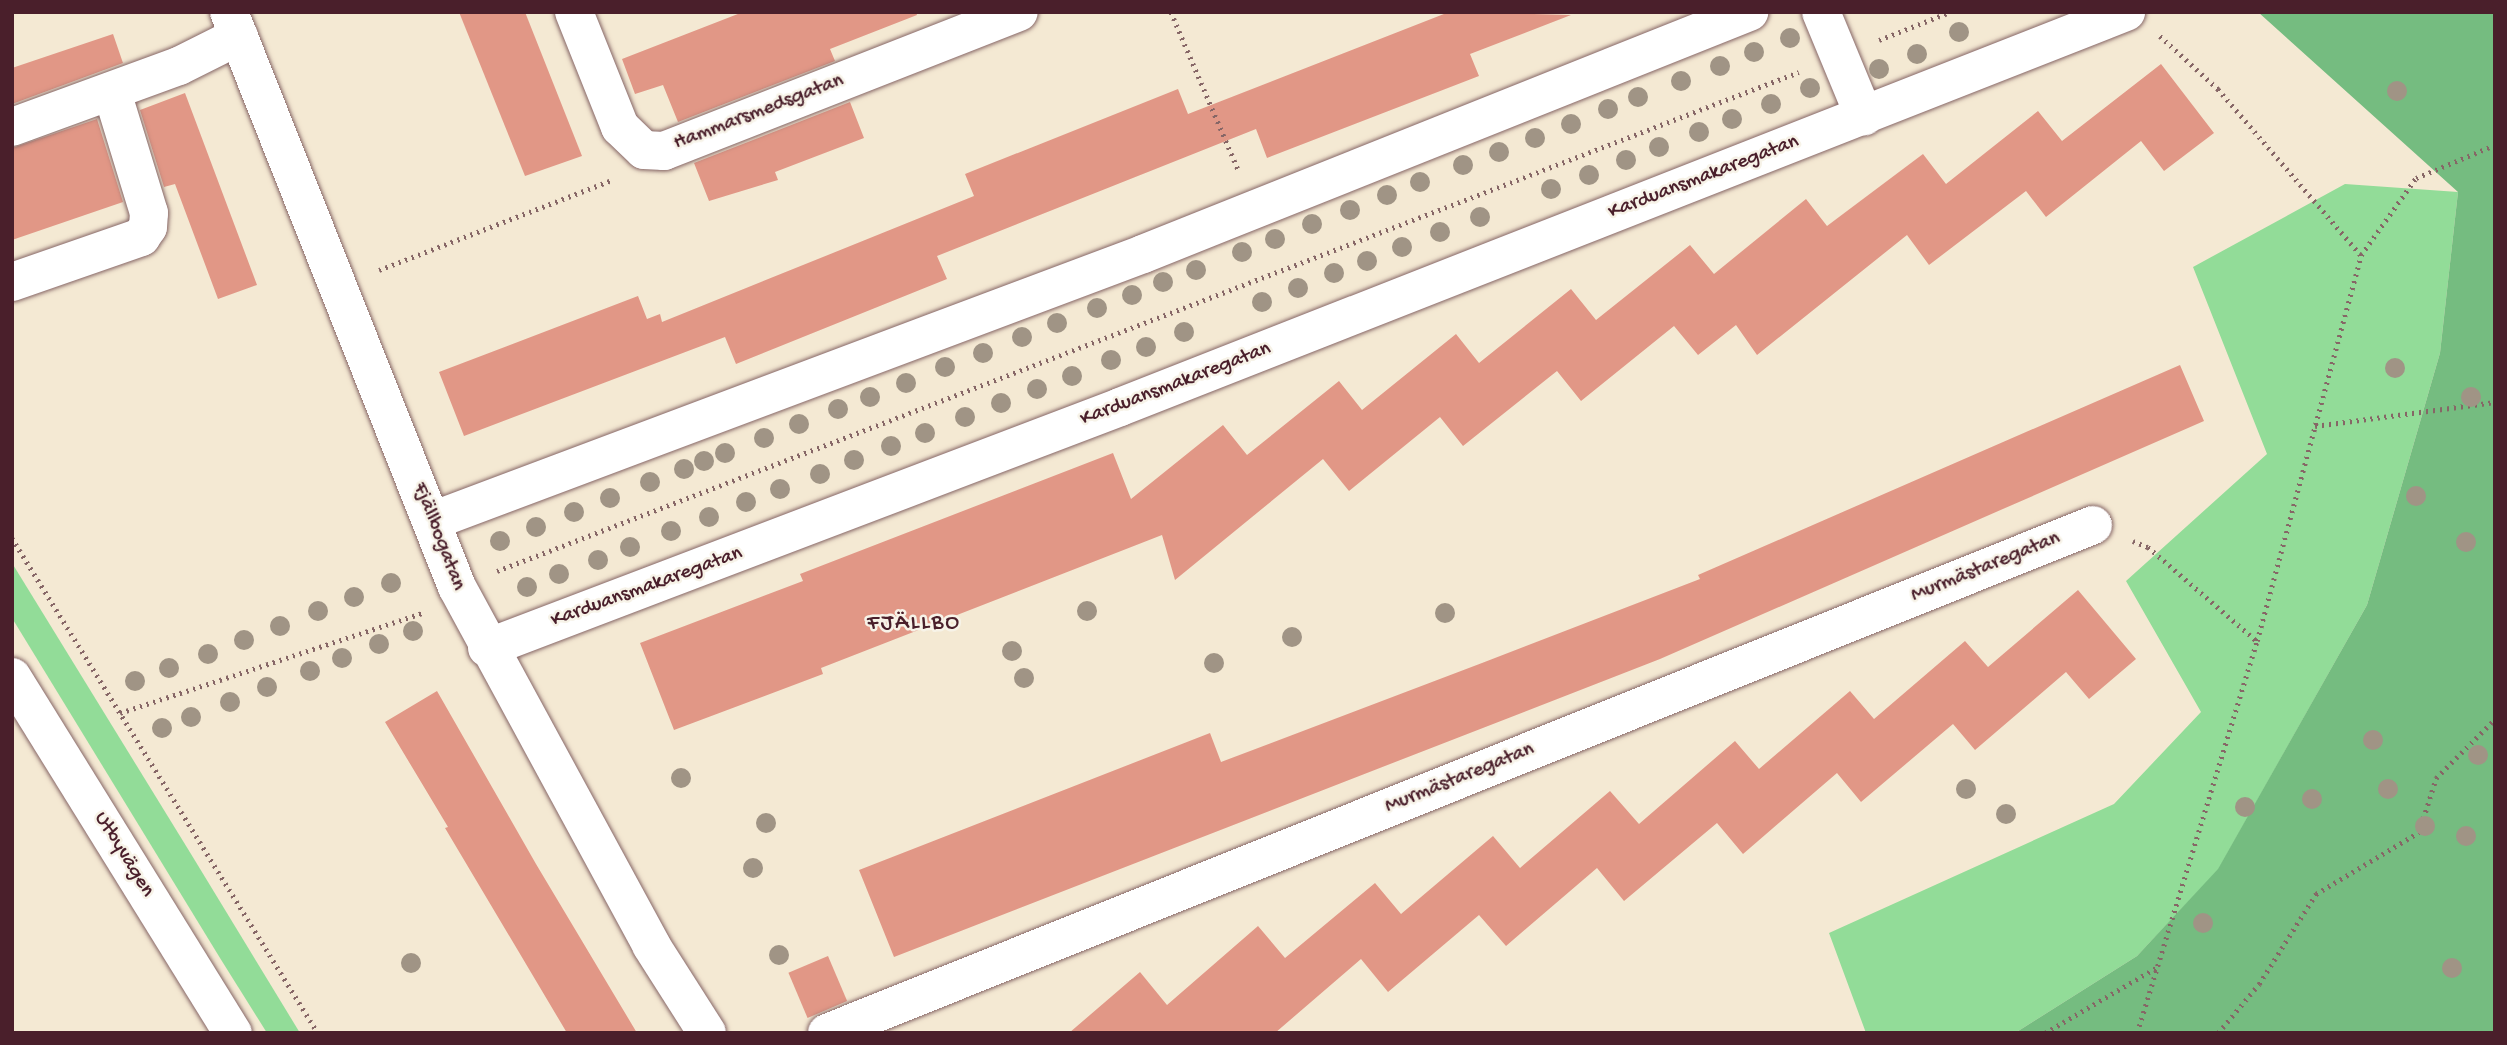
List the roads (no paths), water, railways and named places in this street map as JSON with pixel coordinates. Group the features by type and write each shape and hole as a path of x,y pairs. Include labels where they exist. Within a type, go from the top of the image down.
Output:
{"street":[{"name":"Hammarsmedsgatan","path":"575,12 620,127 643,150 664,150 1019,12"},
{"path":"432,522 1255,209 1749,12"},
{"path":"1821,12 1864,116"},
{"name":"Karduansmakaregatan","path":"487,648 1120,407 1864,116 2139,21"},
{"path":"12,127 111,92 234,24"},
{"name":"Fjällbogatan","path":"234,24 460,593 487,648 651,944 707,1033"},
{"path":"12,282 141,237 148,227 149,213 111,92"},
{"name":"Murmästaregatan","path":"827,1033 2093,525"},
{"name":"Utbyvägen","path":"12,677 233,1033"}],"district":[{"name":"FJÄLLBO","path":"914,624"}]}
